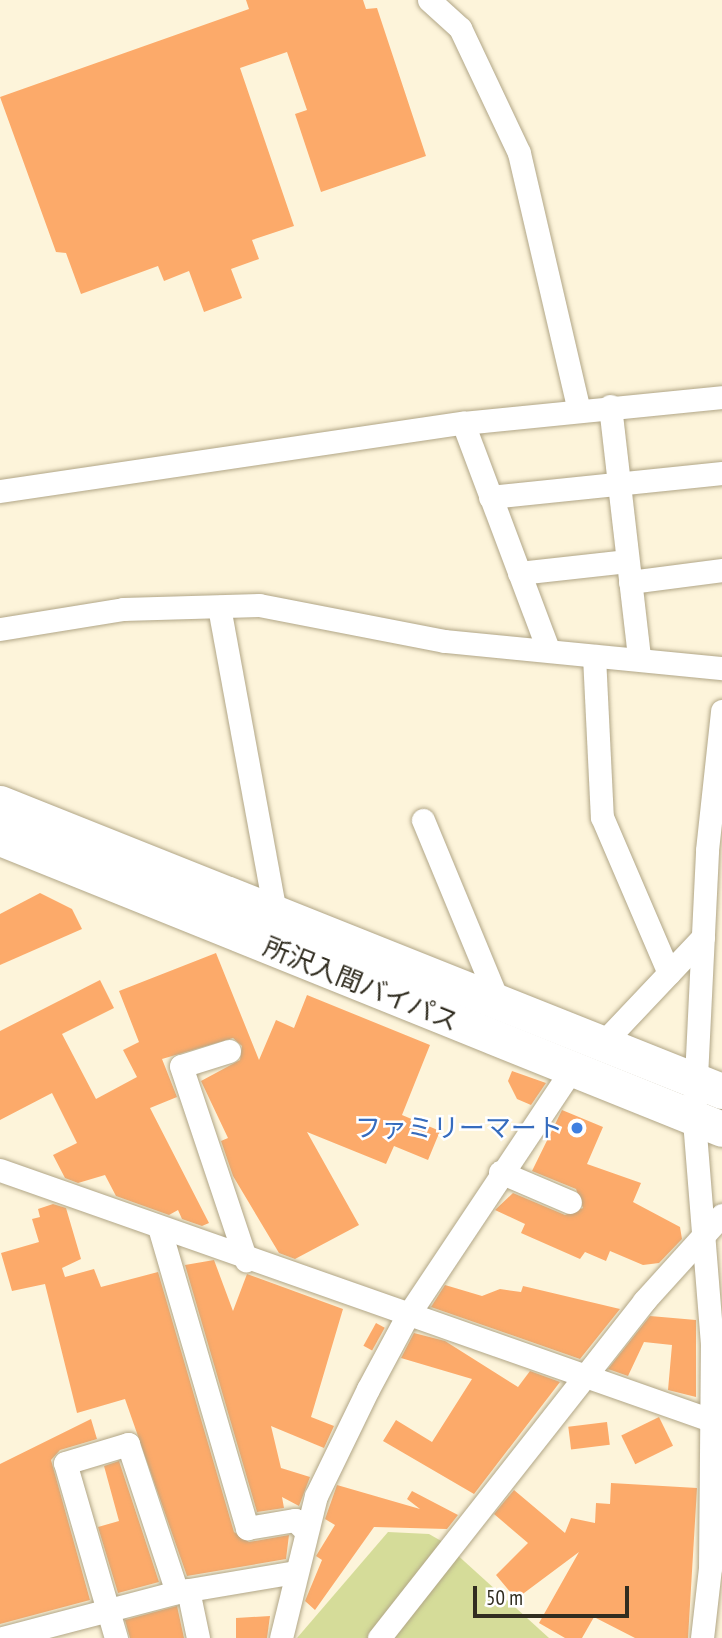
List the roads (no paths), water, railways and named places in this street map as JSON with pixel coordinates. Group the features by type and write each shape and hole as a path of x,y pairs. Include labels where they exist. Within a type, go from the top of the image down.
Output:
{"highway":[{"name":"所沢入間バイパス","path":"0,803 600,1046 710,1086"},
{"name":"所沢入間バイパス","path":"0,838 708,1124"}],"street":[{"path":"429,0 460,28 519,153 579,410"},
{"path":"0,491 463,424 610,406 722,397"},
{"path":"610,406 639,658"},
{"path":"463,424 548,649"},
{"path":"490,496 722,473"},
{"path":"519,573 722,569"},
{"path":"0,629 123,609 219,607 308,611 445,642 548,649 722,668"},
{"path":"219,607 275,913"},
{"path":"594,656 602,817 669,973"},
{"path":"702,1638 717,1462 717,1422 704,1234 710,1086 703,937 719,783 722,711"},
{"path":"423,820 500,1006"},
{"path":"600,1046 703,937"},
{"path":"229,1051 181,1066 246,1260"},
{"path":"281,1638 295,1572 316,1496 406,1318 500,1172 572,1069"},
{"path":"0,1170 406,1318 585,1375 717,1422"},
{"path":"500,1172 570,1202"},
{"path":"379,1638 585,1375 722,1215"},
{"path":"159,1227 247,1528 295,1520 306,1531"},
{"path":"116,1638 111,1607 65,1463 128,1444 198,1638"},
{"path":"2,1638 31,1634 111,1607 183,1591 295,1572"}],"place":[{"name":"ファミリーマート","path":"577,1128"}]}
